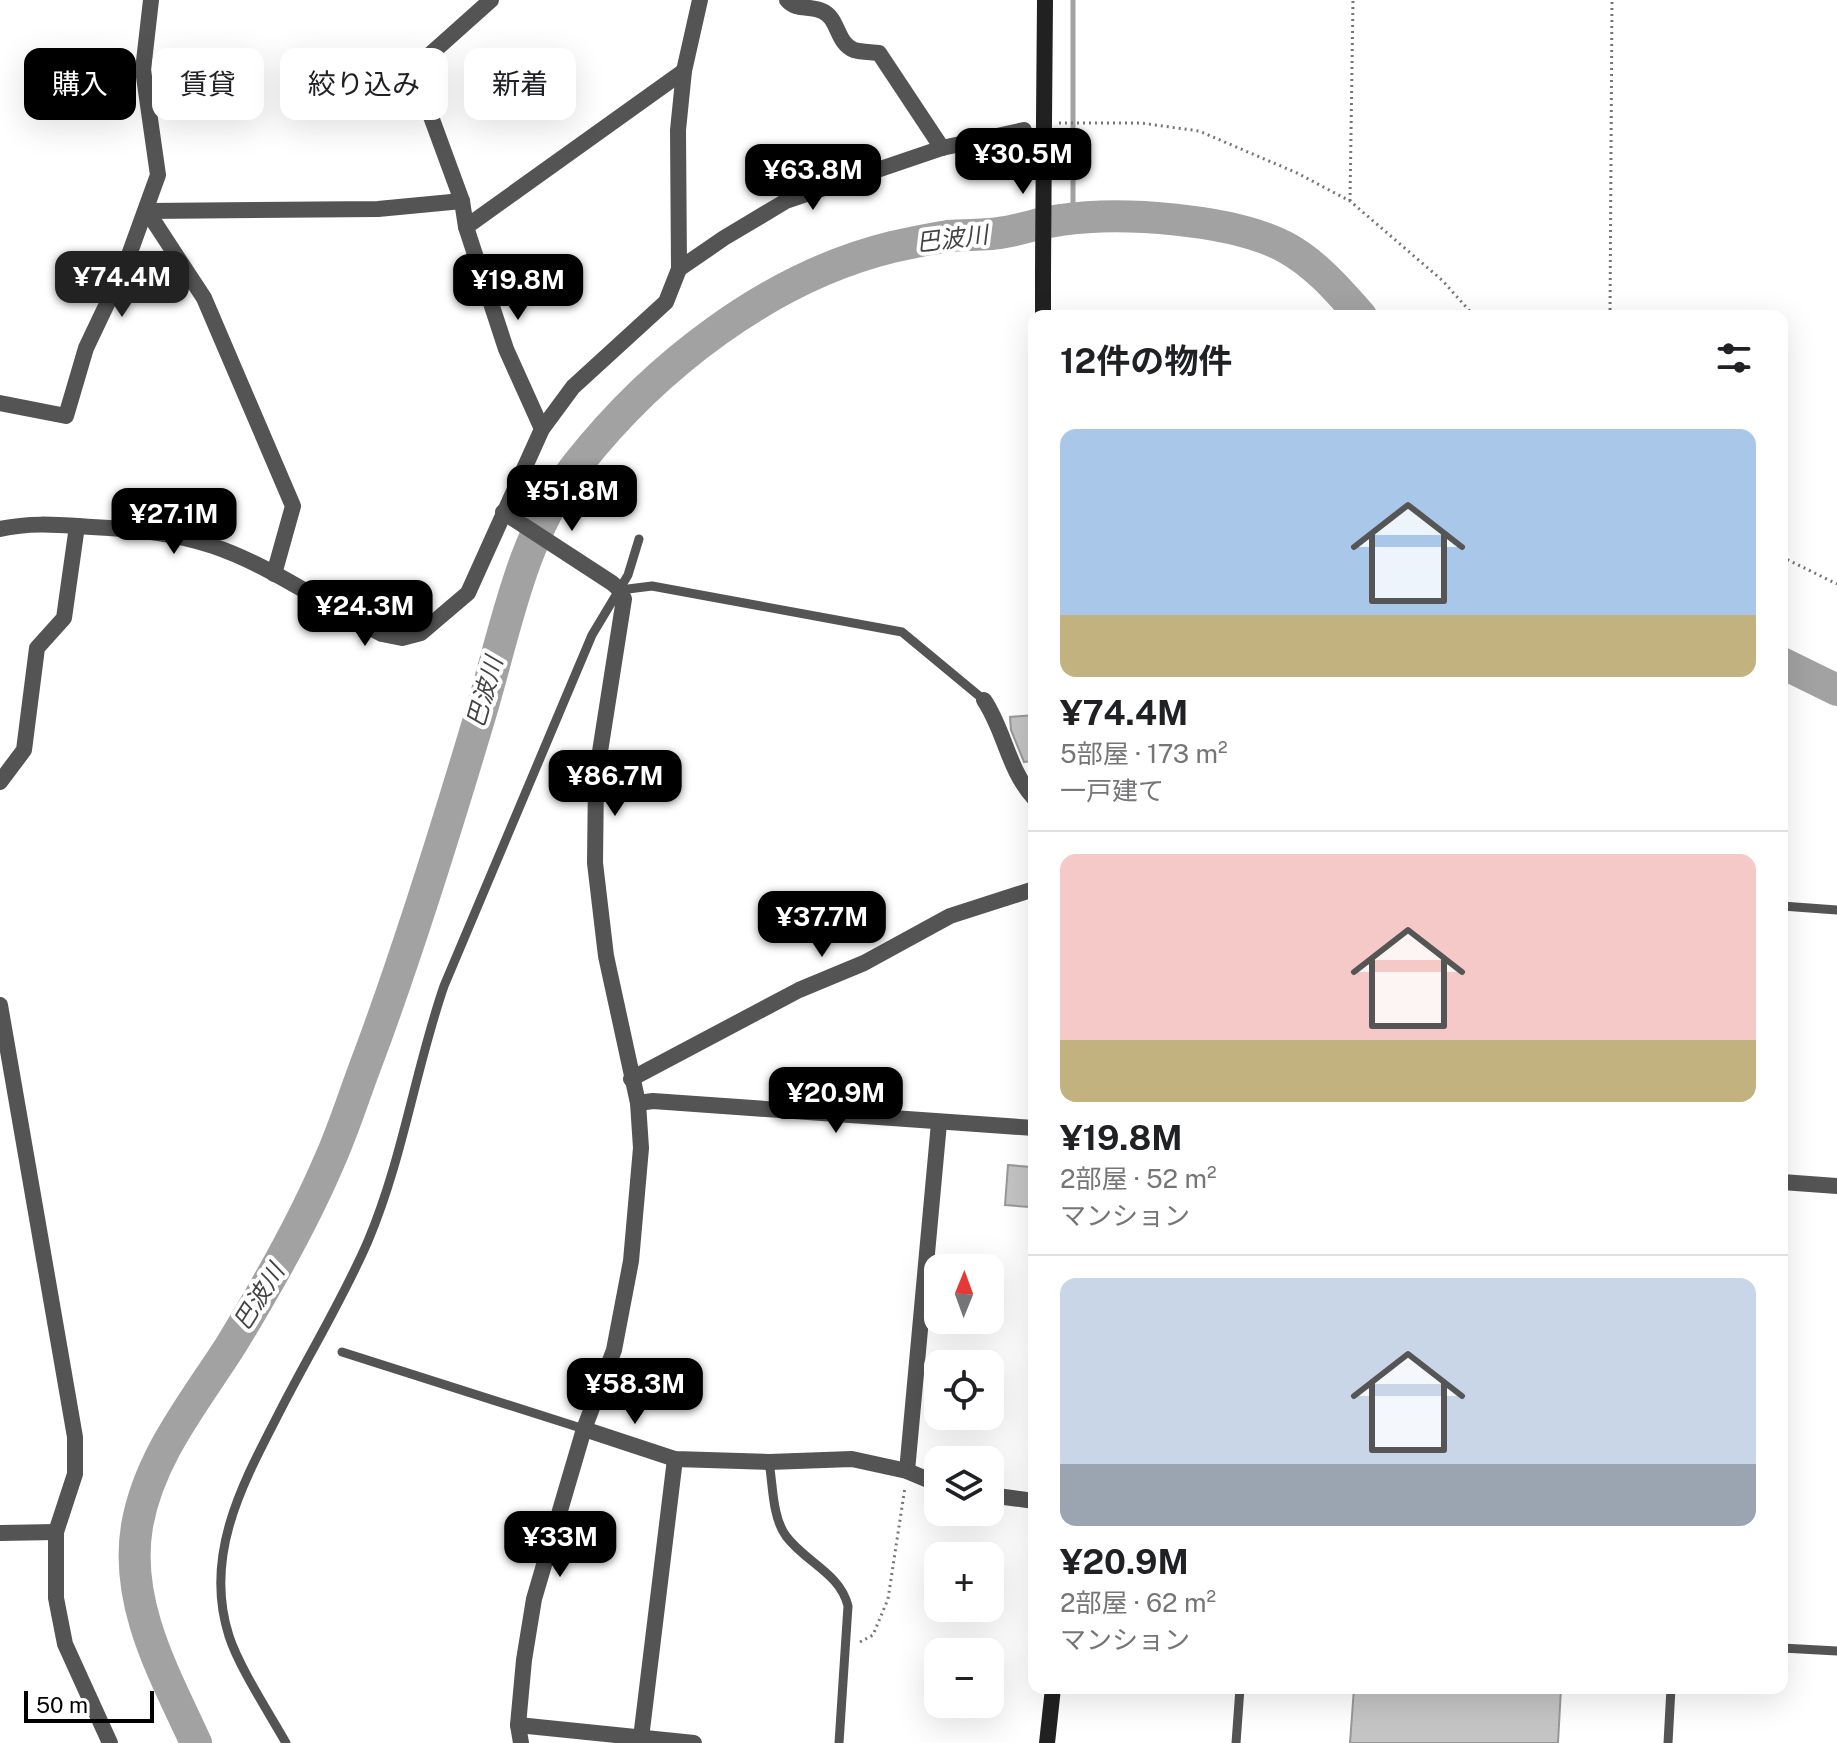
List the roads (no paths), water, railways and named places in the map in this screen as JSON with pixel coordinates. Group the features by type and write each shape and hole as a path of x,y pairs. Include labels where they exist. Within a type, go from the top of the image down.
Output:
{"main road":[{"path":"1043,310 1048,122 1045,0"},
{"path":"1047,1743 1052,1694"}],"street":[{"path":"0,403 66,416 86,348 147,211 158,175 143,70 151,0"},
{"path":"491,0 417,68 419,84 462,201 466,227 506,349 542,429"},
{"path":"0,529 25,523 179,537 215,547 274,574 382,634 402,638 421,633 468,593 507,515 542,429 573,387 666,302 679,269 678,130 684,71 700,0"},
{"path":"787,0 796,7 822,10 833,19 842,41 852,49 879,53 942,148"},
{"path":"466,227 684,71"},
{"path":"679,269 786,201 942,148 1024,130"},
{"path":"147,211 363,209 462,201"},
{"path":"147,211 204,298 293,506 274,574"},
{"path":"507,515 616,586 624,599 618,654 596,777 595,863 606,956 638,1103 641,1148 631,1261 614,1350 584,1429 534,1599 518,1725 521,1743"},
{"path":"0,782 24,750 37,648 64,618 77,526"},
{"path":"984,700 992,711 1015,772 1028,790"},
{"path":"631,1079 799,990 864,963 950,916 1028,891"},
{"path":"0,1005 75,1437 75,1474 56,1532 56,1598 65,1644 110,1743"},
{"path":"638,1103 653,1101 1028,1128"},
{"path":"907,1471 939,1123"},
{"path":"1788,1182 1837,1186"},
{"path":"584,1429 675,1459 769,1462 852,1459 907,1471 924,1478"},
{"path":"641,1738 675,1459"},
{"path":"1004,1497 1028,1500"},
{"path":"0,1533 56,1532"},
{"path":"518,1725 694,1743"}],"lane":[{"path":"286,1743 229,1637 222,1599 221,1563 234,1505 367,1242 400,1153 432,1020 444,986 592,635 616,586 628,575 639,539"},
{"path":"616,586 652,586 902,632 984,700"},
{"path":"1788,906 1837,910"},
{"path":"342,1352 584,1429"},
{"path":"769,1462 778,1521 786,1536 845,1592 848,1643 839,1743"},
{"path":"1788,1648 1837,1651"},
{"path":"1236,1743 1240,1694"},
{"path":"1668,1743 1671,1694"}],"waterway":[{"path":"1073,0 1073,219"},
{"name":"巴波川","path":"196,1743 160,1665 142,1611 136,1583 135,1555 143,1501 162,1454 258,1301 307,1211 334,1151 427,889 516,587 541,523 577,465 641,394 717,330 759,303 846,261 927,240 998,233 1086,217 1144,217 1207,224 1263,237 1285,247 1326,278 1355,310"},
{"name":"巴波川","path":"1788,666 1837,690"}]}
